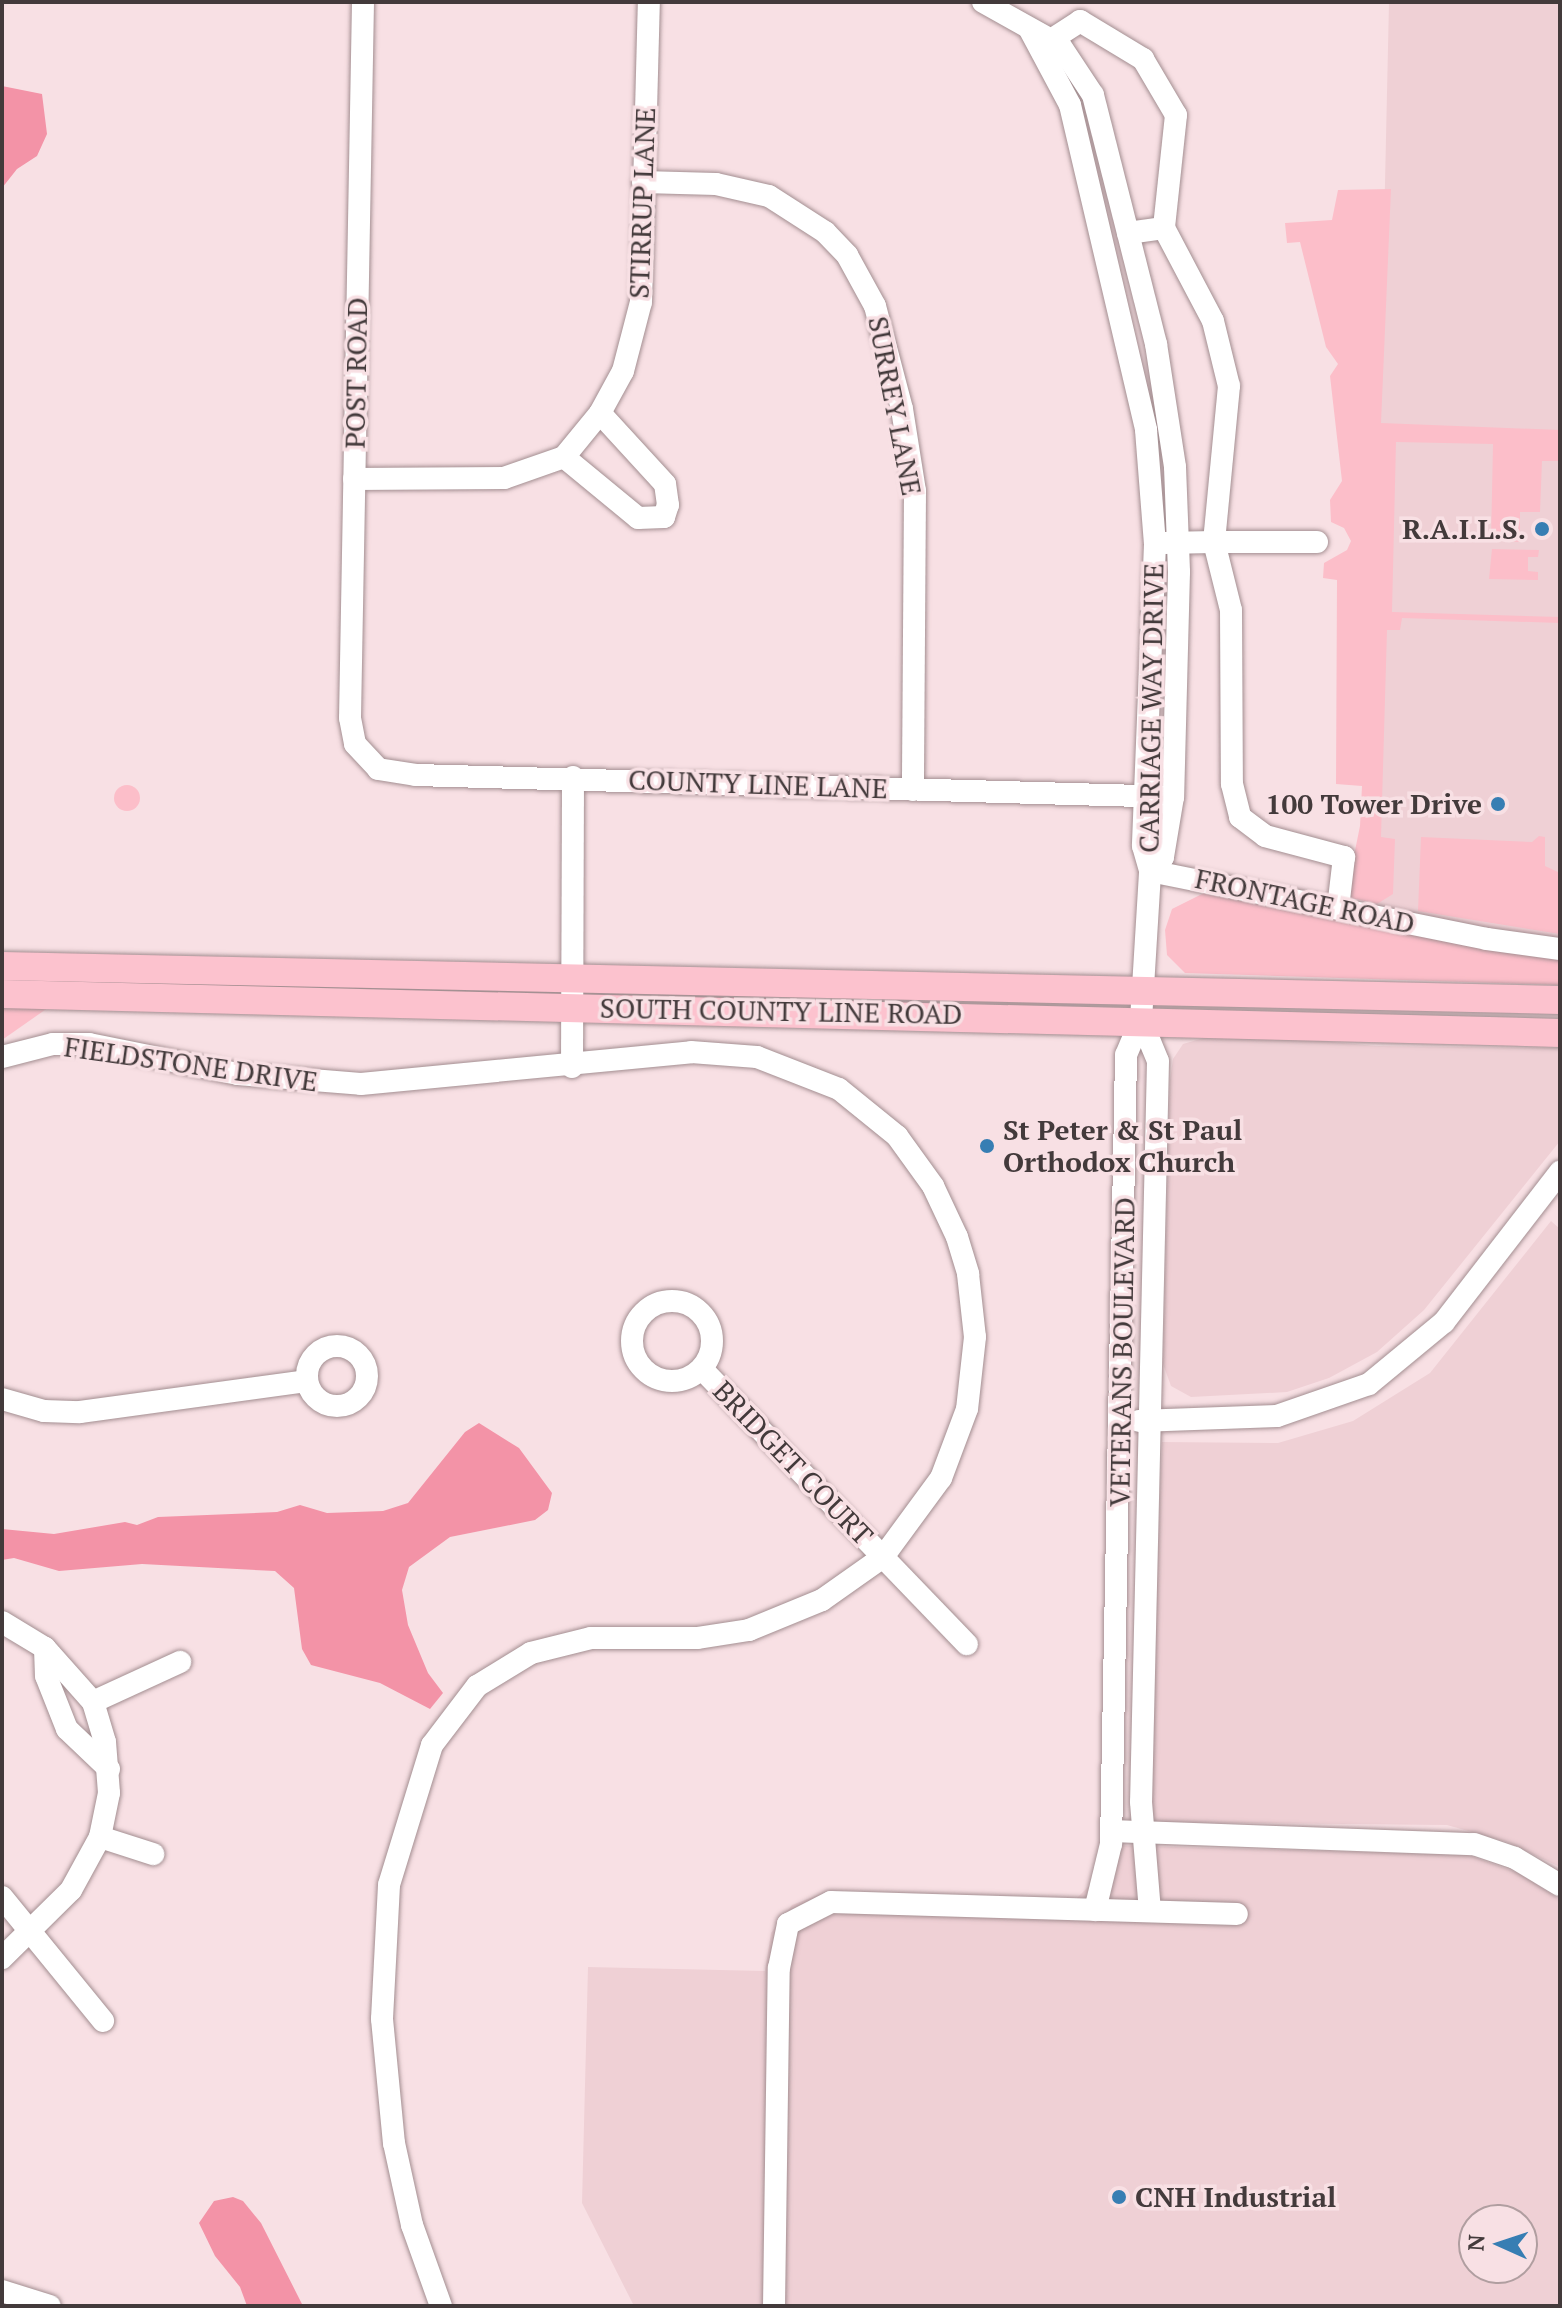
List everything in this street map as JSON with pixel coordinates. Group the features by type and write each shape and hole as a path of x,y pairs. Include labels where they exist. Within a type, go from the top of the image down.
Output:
{"main road":[{"name":"SOUTH COUNTY LINE ROAD","path":"2,966 570,992 1141,1006 1560,1000"},
{"name":"SOUTH COUNTY LINE ROAD","path":"2,994 570,992"},
{"name":"SOUTH COUNTY LINE ROAD","path":"1141,1006 1560,1033"}],"street":[{"name":"POST ROAD","path":"355,744 350,718 363,2"},
{"name":"STIRRUP LANE","path":"564,457 600,413 623,371 641,302 649,2"},
{"name":"CARRIAGE WAY DRIVE","path":"983,2 1051,40 1072,57 1084,77 1108,148 1170,427 1178,542 1173,797 1163,857 1150,871"},
{"path":"1051,40 1080,21 1143,59 1176,115 1164,228 1213,321 1229,386 1214,542 1231,610 1232,784 1240,817 1265,836 1344,857 1338,908"},
{"name":"CARRIAGE WAY DRIVE","path":"1029,28 1070,105 1146,430 1155,544 1143,846 1150,871"},
{"path":"1083,155 1108,148"},
{"name":"SURREY LANE","path":"643,182 716,184 769,196 825,232 847,255 875,306 902,409 915,491 913,790"},
{"path":"1128,233 1164,228"},
{"path":"354,479 504,478 564,457 638,518 664,517 665,484 600,413"},
{"path":"1146,430 1170,427"},
{"path":"1155,544 1317,542"},
{"name":"COUNTY LINE LANE","path":"355,744 378,769 393,774 1173,797"},
{"path":"572,1067 573,777"},
{"path":"1141,1006 1150,871"},
{"name":"FRONTAGE ROAD","path":"1150,871 1560,949"},
{"name":"VETERANS BOULEVARD","path":"1095,1910 1105,1881 1111,1831 1122,1420 1126,1055 1141,1006"},
{"name":"VETERANS BOULEVARD","path":"1141,1006 1158,1061 1153,1421 1142,1832 1150,1911"},
{"name":"FIELDSTONE DRIVE","path":"2,1057 53,1044 89,1044 238,1074 361,1084 572,1067 707,1051 786,1065 862,1106 897,1136 933,1186 968,1274 975,1337 973,1376 961,1430 941,1478 883,1557 822,1600 749,1630 697,1638 591,1638 531,1653 477,1686 437,1736 392,1864 383,1934 382,2019 396,2157 412,2225 441,2306"},
{"path":"1122,1420 1277,1416 1369,1384 1444,1322 1560,1172"},
{"name":"BRIDGET COURT","path":"702,1369 883,1557"},
{"path":"2,1399 44,1411 80,1412 306,1381"},
{"path":"883,1557 967,1644"},
{"path":"2,1622 45,1648 93,1702 109,1769 100,1837 71,1890 2,1958"},
{"path":"45,1648 46,1676 67,1729 109,1769"},
{"path":"93,1702 180,1662"},
{"path":"1111,1831 1474,1844 1515,1858 1560,1885"},
{"path":"100,1837 153,1854"},
{"path":"2,1897 103,2021"},
{"path":"774,2306 779,1968 788,1924 831,1902 1237,1914"},
{"path":"2,2291 50,2306"}],"shaded area":[{"path":"1389,2 1560,2 1560,941 1369,907"},
{"path":"2,86 42,94 47,134 37,156 17,169 2,188"},
{"path":"1391,189 1381,423 1560,430 1560,461 1542,461 1540,512 1520,512 1520,542 1491,540 1493,444 1396,442 1392,612 1560,617 1560,623 1402,618 1400,630 1387,630 1381,837 1395,839 1393,894 1377,904 1351,898 1347,890 1360,826 1362,786 1336,784 1337,580 1323,578 1324,563 1347,550 1351,541 1344,528 1331,522 1330,500 1342,481 1330,376 1338,364 1326,347 1300,242 1287,243 1285,223 1332,220 1338,190"},
{"path":"1492,549 1539,550 1538,557 1528,557 1528,571 1538,572 1538,580 1489,579"},
{"path":"127,785 136,789 140,798 136,807 127,811 118,807 114,798 118,789"},
{"path":"1539,836 1545,837 1545,866 1560,873 1560,934 1418,911 1421,837 1532,842"},
{"path":"1204,893 1560,960 1560,985 1185,973 1167,955 1165,930 1172,909"},
{"path":"2,1004 52,1005 2,1040"},
{"path":"1225,1032 1376,1046 1560,1048 1560,1141 1424,1310 1377,1352 1329,1378 1287,1392 1191,1397 1171,1386 1163,1364 1170,1080 1173,1059 1183,1044"},
{"path":"1551,1221 1560,1229 1560,1867 1507,1842 1447,1825 1148,1822 1162,1442 1278,1443 1353,1421 1430,1373"},
{"path":"479,1423 519,1448 552,1493 548,1510 535,1520 450,1537 409,1567 402,1590 408,1625 428,1673 443,1693 430,1709 380,1683 311,1665 302,1649 294,1588 275,1571 142,1564 59,1571 14,1558 2,1560 2,1529 54,1534 125,1522 137,1525 158,1517 277,1512 300,1505 327,1513 383,1511 408,1503 465,1432"},
{"path":"1103,1845 1468,1855 1521,1874 1560,1900 1560,2306 634,2306 582,2203 588,1967 765,1971 771,1933 792,1905 829,1891 1074,1901 1096,1879"},
{"path":"233,2197 243,2201 261,2223 303,2306 247,2306 240,2287 215,2256 199,2223 214,2201"}],"place":[{"name":"R.A.I.L.S.","path":"1542,529"},
{"name":"100 Tower Drive","path":"1498,804"},
{"name":"St Peter & St Paul Orthodox Church","path":"987,1146"},
{"name":"CNH Industrial","path":"1119,2197"}]}
